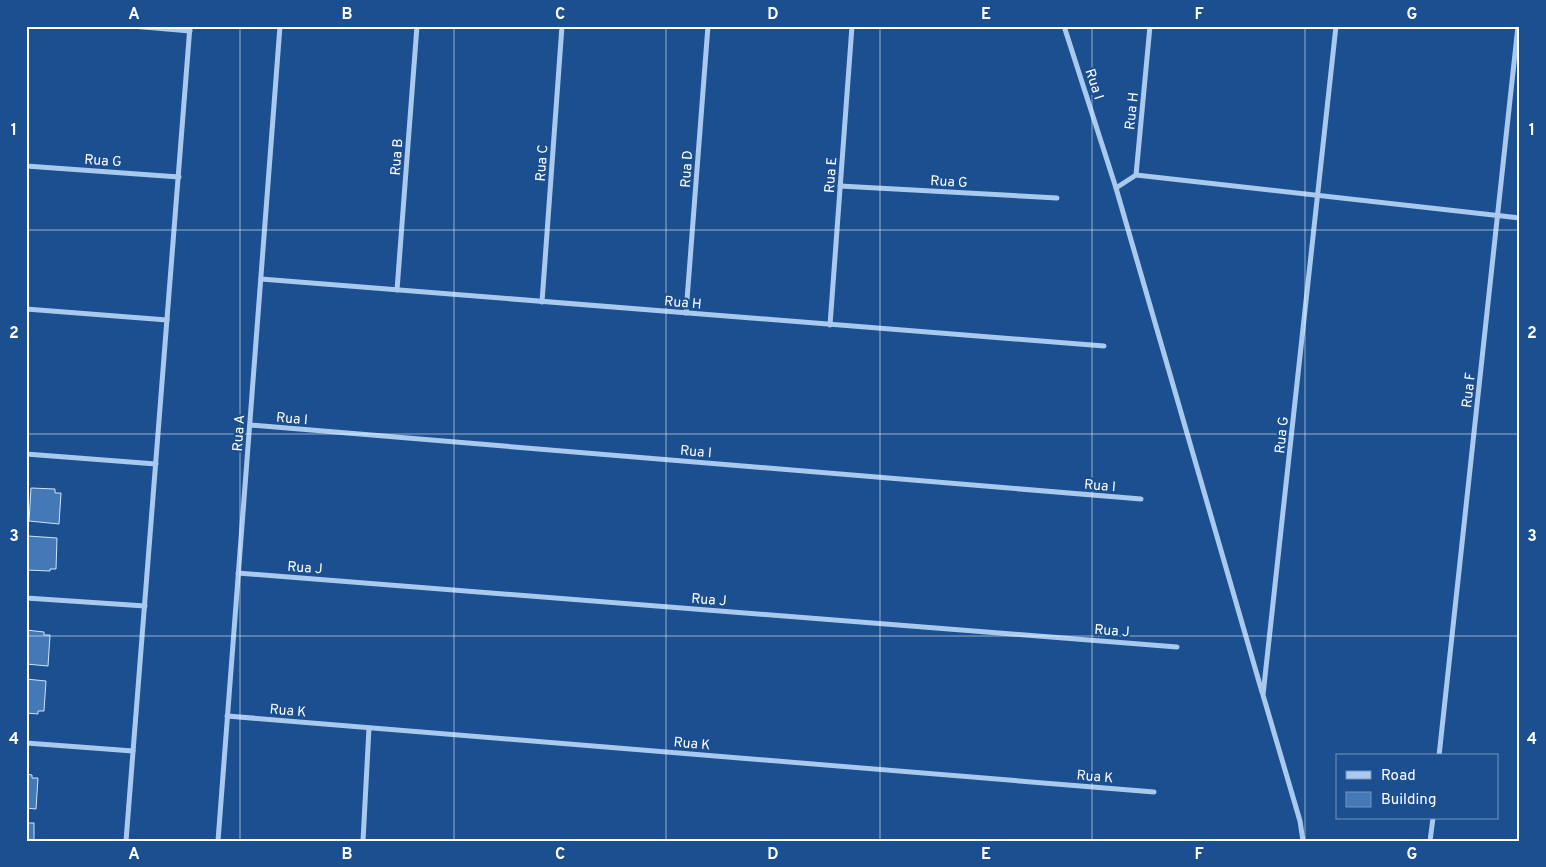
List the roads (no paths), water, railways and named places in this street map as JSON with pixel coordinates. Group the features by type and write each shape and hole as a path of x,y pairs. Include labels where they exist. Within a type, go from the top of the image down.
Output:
{"street":[{"path":"126,841 190,28 132,26"},
{"name":"Rua A","path":"218,841 280,26"},
{"name":"Rua B","path":"397,290 417,26"},
{"name":"Rua C","path":"542,302 562,26"},
{"name":"Rua D","path":"686,313 708,26"},
{"name":"Rua E","path":"830,325 852,26"},
{"name":"Rua I","path":"1064,26 1116,188 1263,695"},
{"name":"Rua H","path":"1136,174 1150,26"},
{"name":"Rua G","path":"1303,841 1300,821 1263,695 1336,26"},
{"name":"Rua F","path":"1439,754 1518,26"},
{"name":"Rua G","path":"26,166 179,177"},
{"path":"1116,188 1136,174 1520,218"},
{"name":"Rua G","path":"840,186 1057,198"},
{"name":"Rua H","path":"261,279 1104,346"},
{"path":"26,309 167,320"},
{"name":"Rua I","path":"250,425 1140,499"},
{"path":"26,454 156,464"},
{"name":"Rua J","path":"238,573 1178,647"},
{"path":"26,598 145,606"},
{"name":"Rua K","path":"228,716 1154,792"},
{"path":"363,841 369,728"},
{"path":"26,743 133,751"},
{"path":"1430,841 1432,820"}]}
